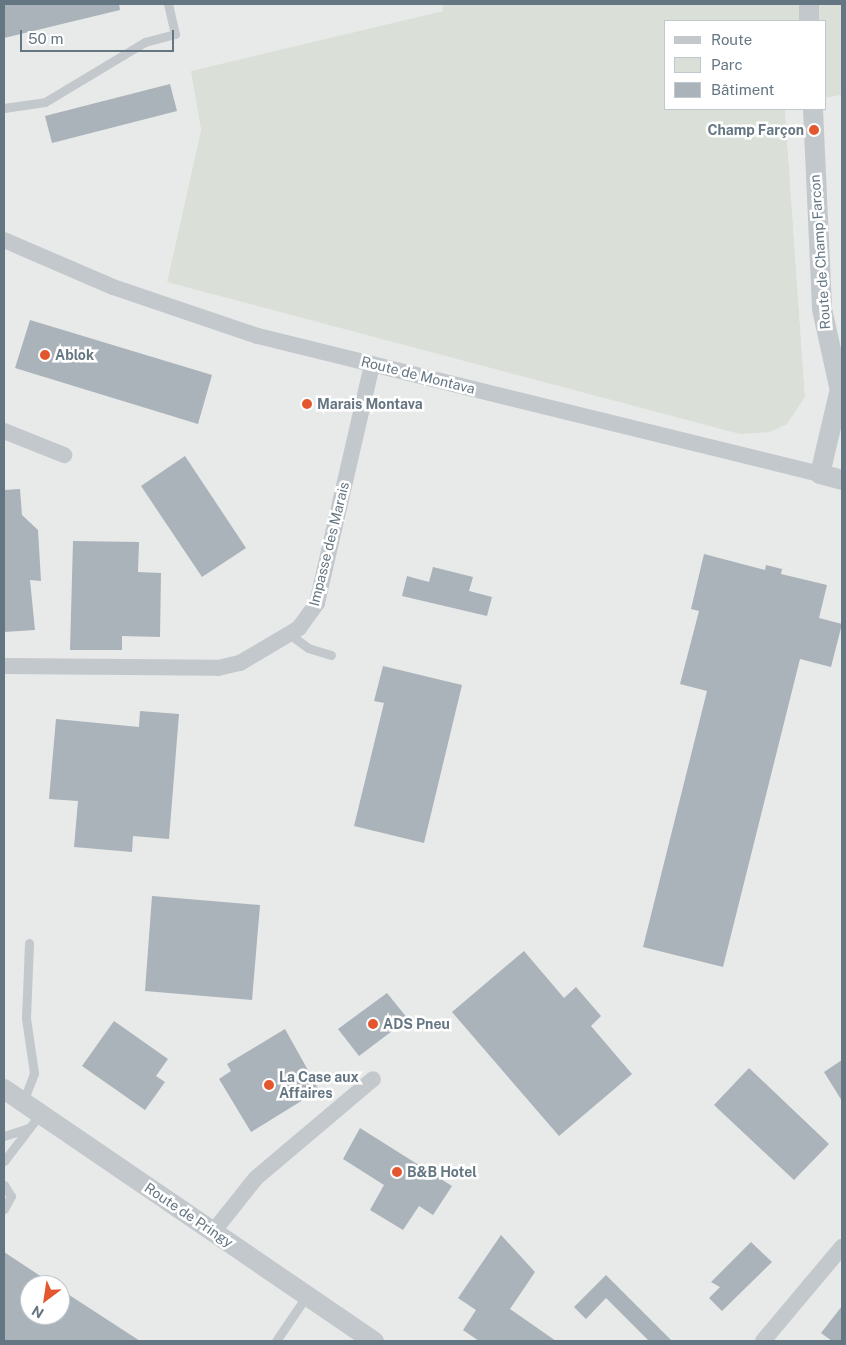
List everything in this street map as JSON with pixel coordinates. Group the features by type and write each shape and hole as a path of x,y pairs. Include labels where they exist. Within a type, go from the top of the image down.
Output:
{"street":[{"path":"809,4 809,20"},
{"name":"Route de Champ Farcon","path":"813,110 822,309 840,396 820,474"},
{"name":"Route de Montava","path":"4,240 122,290 258,336 842,480"},
{"name":"Impasse des Marais","path":"4,666 218,668 240,663 299,628 317,603 372,364"},
{"path":"4,430 64,455"},
{"path":"213,1232 256,1178 373,1079"},
{"name":"Route de Pringy","path":"4,1089 23,1103 34,1121 213,1232 374,1341"},
{"path":"763,1341 842,1247"}],"lane":[{"path":"4,108 45,102 145,42 175,34 168,4"},
{"path":"290,634 308,648 331,654"},
{"path":"23,1103 34,1072 26,1018 29,943"},
{"path":"4,1136 34,1121"},
{"path":"4,1161 34,1121"},
{"path":"4,1184 12,1196 4,1209"},
{"path":"276,1341 307,1296"}],"shaded area":[{"path":"4,4 442,4 444,11 192,71 201,130 167,282 805,397 785,110 826,110 826,98 842,95 842,1341 4,1341"}],"green space":[{"path":"442,4 842,4 842,95 826,98 826,20 664,20 664,110 785,110 805,397 787,424 770,432 740,434 167,282 201,130 191,71 443,11"}],"building":[{"path":"4,4 119,4 120,10 4,38"},
{"path":"170,84 177,111 52,143 45,116"},
{"path":"30,320 212,375 198,424 15,368"},
{"path":"185,456 246,548 202,577 141,486"},
{"path":"20,489 22,515 38,530 41,581 30,580 35,630 4,632 4,490"},
{"path":"73,541 139,542 138,572 161,573 160,637 122,636 122,650 70,650"},
{"path":"704,554 765,570 766,565 782,569 781,574 827,585 819,618 842,624 831,667 800,659 723,967 643,947 707,691 680,684 699,611 691,609"},
{"path":"433,567 473,577 469,591 492,597 487,616 402,596 407,576 429,582"},
{"path":"383,666 462,685 424,843 354,826 384,703 374,701"},
{"path":"140,711 179,714 169,839 133,836 132,852 74,847 78,801 49,799 56,719 139,727"},
{"path":"152,896 260,905 252,1000 145,991"},
{"path":"524,951 564,998 576,987 601,1016 591,1026 632,1074 559,1136 452,1012"},
{"name":"ADS Pneu","path":"387,993 408,1019 359,1056 338,1029"},
{"path":"114,1021 168,1059 156,1076 165,1082 145,1110 82,1066"},
{"name":"La Case aux Affaires","path":"285,1029 319,1090 251,1132 219,1079 231,1071 227,1064"},
{"path":"842,1060 842,1101 824,1072"},
{"path":"749,1068 829,1144 794,1180 714,1105"},
{"name":"B&B Hotel","path":"360,1128 452,1186 433,1215 419,1206 403,1230 370,1210 384,1185 343,1159"},
{"path":"501,1235 535,1272 510,1309 556,1341 479,1341 463,1330 476,1310 458,1298"},
{"path":"751,1242 772,1262 722,1311 709,1298 720,1287 711,1282"},
{"path":"4,1252 39,1275 20,1275 20,1325 70,1325 70,1296 140,1341 4,1341"},
{"path":"606,1275 672,1341 649,1341 606,1298 586,1319 574,1307"},
{"path":"842,1306 842,1341 832,1341 821,1333"}],"place":[{"name":"Champ Farçon","path":"814,130"},
{"name":"Ablok","path":"45,355"},
{"name":"Marais Montava","path":"307,404"},
{"name":"ADS Pneu","path":"373,1024"},
{"name":"La Case aux Affaires","path":"269,1085"},
{"name":"B&B Hotel","path":"397,1172"}]}
